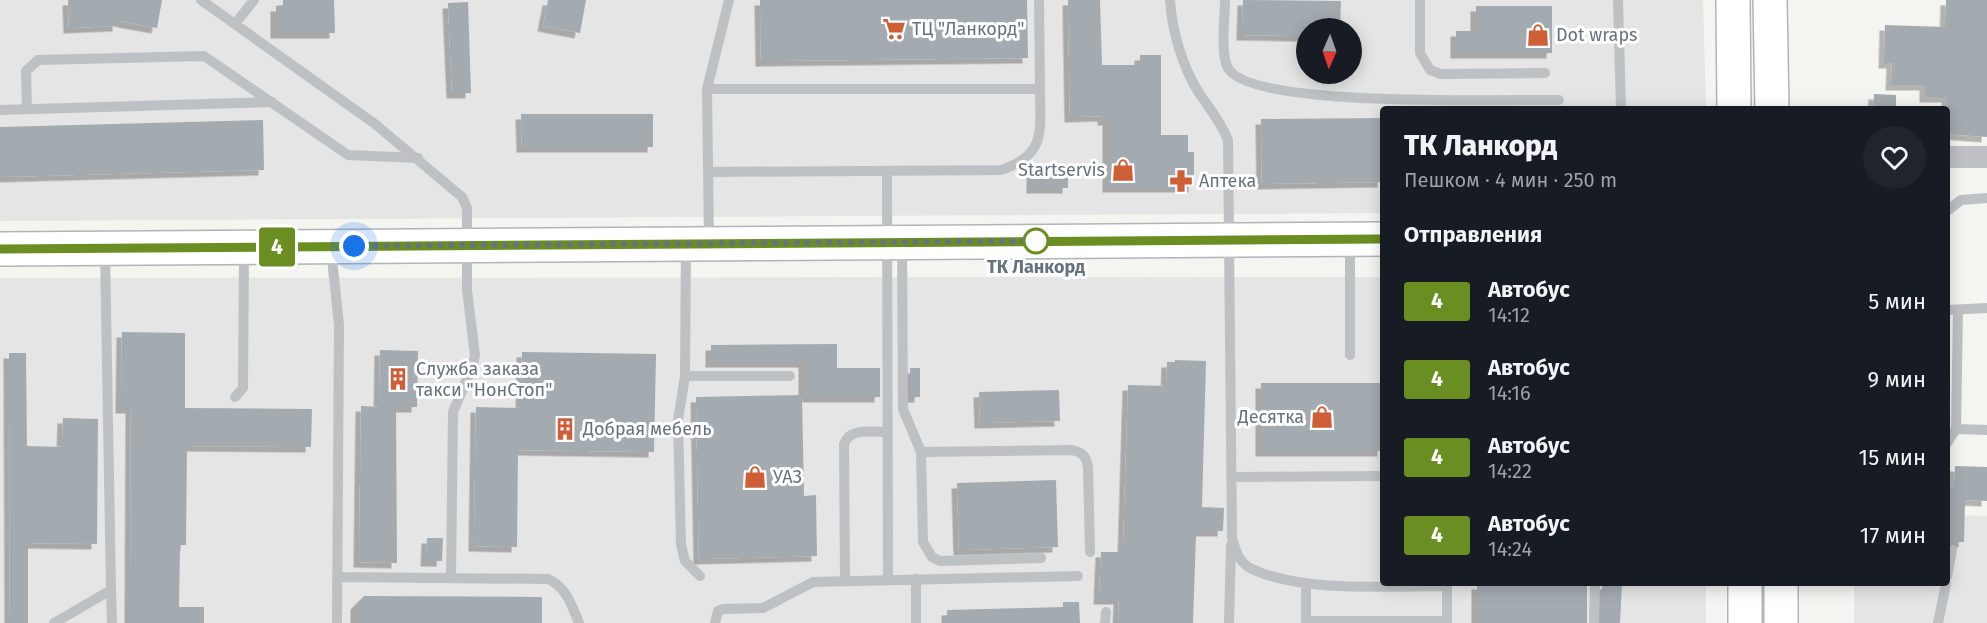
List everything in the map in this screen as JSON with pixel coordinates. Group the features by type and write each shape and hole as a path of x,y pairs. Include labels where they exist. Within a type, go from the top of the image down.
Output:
{"main road":[{"path":"1733,0 1734,106"},
{"path":"1770,0 1774,104"},
{"path":"0,249 1380,239"},
{"path":"1745,586 1745,623"},
{"path":"1781,586 1781,623"}],"street":[{"path":"1950,157 1987,157"}],"lane":[{"path":"201,0 375,124 462,197 467,208 469,245 467,290 474,355 473,365 453,412 451,578"},
{"path":"236,24 254,0"},
{"path":"700,576 685,561 681,545 678,420 708,172 707,89 729,0"},
{"path":"708,172 1001,170 1021,164 1033,153 1040,137 1039,0"},
{"path":"1170,0 1178,45 1186,68 1198,91 1221,123 1228,140 1232,537 1229,623"},
{"path":"1225,0 1225,55 1228,68 1237,78 1254,84 1340,99 1559,99"},
{"path":"1420,0 1420,53 1430,70 1441,74 1545,73"},
{"path":"1618,0 1621,106"},
{"path":"27,109 26,71 38,60 204,56 348,155 418,158"},
{"path":"707,89 1040,89"},
{"path":"0,110 272,102"},
{"path":"887,171 894,242 903,409 921,452 922,542 932,557 940,561 1041,558"},
{"path":"1950,209 1961,200 1987,198"},
{"path":"1350,239 1350,354"},
{"path":"888,580 888,432 894,242"},
{"path":"331,246 332,280 339,325 337,623"},
{"path":"235,397 243,388 244,247"},
{"path":"105,248 112,623"},
{"path":"1950,438 1956,429 1952,310 1987,308"},
{"path":"685,376 790,376"},
{"path":"1956,429 1987,430"},
{"path":"845,581 844,444 852,433 888,432"},
{"path":"921,452 1072,450 1081,452 1086,457 1088,467 1090,552"},
{"path":"1231,477 1380,477"},
{"path":"1232,537 1241,560 1250,568 1306,585 1380,585"},
{"path":"1950,560 1952,550"},
{"path":"715,623 718,611 763,608 813,582 1078,576"},
{"path":"337,578 548,579 567,592 579,623"},
{"path":"916,579 916,623"},
{"path":"1306,585 1306,622 1447,622 1447,586"},
{"path":"1594,623 1595,586"},
{"path":"1938,623 1946,586"},
{"path":"54,623 111,590"}],"shaded area":[{"path":"0,0 1703,0 1706,106 1380,106 1380,213 0,221"},
{"path":"1380,277 1380,586 1706,586 1706,623 0,623 0,278"},
{"path":"1950,515 1987,516 1987,623 1854,623 1854,586 1950,586"}],"building":[{"path":"68,0 162,0 157,28 118,21 118,26 69,28"},
{"path":"283,0 334,0 335,33 276,33 276,6 283,6"},
{"path":"548,0 586,0 580,33 543,26"},
{"name":"ТЦ \"Ланкорд\"","path":"760,0 1027,0 1028,58 761,61"},
{"path":"1068,0 1100,0 1102,65 1140,65 1140,55 1161,55 1161,135 1188,135 1188,152 1194,152 1194,187 1108,187 1108,120 1103,120 1103,116 1070,117"},
{"path":"1243,0 1341,1 1340,18 1296,18 1296,36 1242,35"},
{"path":"1946,0 1987,0 1987,137 1950,134 1950,106 1947,106 1947,97 1925,97 1925,85 1891,85 1892,63 1884,63 1885,25 1945,27"},
{"path":"468,2 471,93 452,93 448,3"},
{"path":"1476,6 1552,6 1552,53 1456,53 1456,31 1476,31"},
{"path":"1874,94 1896,95 1896,106 1873,106"},
{"path":"521,114 653,114 653,147 522,147"},
{"path":"1380,118 1380,182 1262,184 1261,119"},
{"path":"263,120 264,170 0,177 0,127"},
{"path":"1068,164 1068,188 1032,188 1032,165"},
{"path":"122,332 185,333 185,408 312,409 311,447 187,446 186,545 180,545 179,607 204,607 204,623 130,623 131,408 121,408"},
{"path":"837,344 837,368 880,368 880,397 804,397 804,362 711,362 711,345"},
{"path":"380,350 418,351 417,407 396,407 397,563 359,562 361,406 379,407"},
{"name":"Добрая мебель","path":"522,352 656,354 654,452 518,450 517,547 474,546 476,407 521,408"},
{"path":"9,353 26,353 27,446 62,447 63,418 98,419 97,544 28,543 28,623 10,623"},
{"path":"1175,360 1206,361 1202,507 1224,508 1223,531 1201,531 1201,534 1196,534 1193,623 1118,623 1119,599 1099,599 1101,552 1123,552 1128,385 1166,386 1167,362 1175,362"},
{"path":"910,368 920,368 920,397 910,397"},
{"name":"Десятка","path":"1261,383 1380,383 1380,451 1261,451"},
{"path":"1059,390 1060,421 980,423 979,392"},
{"path":"802,395 804,496 816,495 817,556 699,559 696,397"},
{"path":"1955,466 1987,467 1987,501 1965,500 1964,542 1950,542 1950,489 1954,489"},
{"path":"1056,480 1058,547 959,550 957,483"},
{"path":"427,538 443,538 442,561 426,561"},
{"path":"1477,586 1587,586 1587,623 1477,623"},
{"path":"1602,586 1622,586 1620,623 1602,623"},
{"path":"364,596 542,597 542,623 356,623 356,604"},
{"path":"1063,602 1079,602 1080,623 947,623 947,610 1063,607"}],"bus line":[{"name":"4","path":"0,249 1380,239"}],"place":[{"name":"ТЦ \"Ланкорд\"","path":"894,29"},
{"name":"Dot wraps","path":"1538,35"},
{"name":"Startservis","path":"1123,170"},
{"name":"Аптека","path":"1181,181"},
{"name":"ТК Ланкорд","path":"1036,241"},
{"name":"Служба заказа такси \"НонСтоп\"","path":"398,379"},
{"name":"Десятка","path":"1322,417"},
{"name":"Добрая мебель","path":"565,429"},
{"name":"УАЗ","path":"755,477"}],"route":[{"path":"354,246 1036,241"}]}
